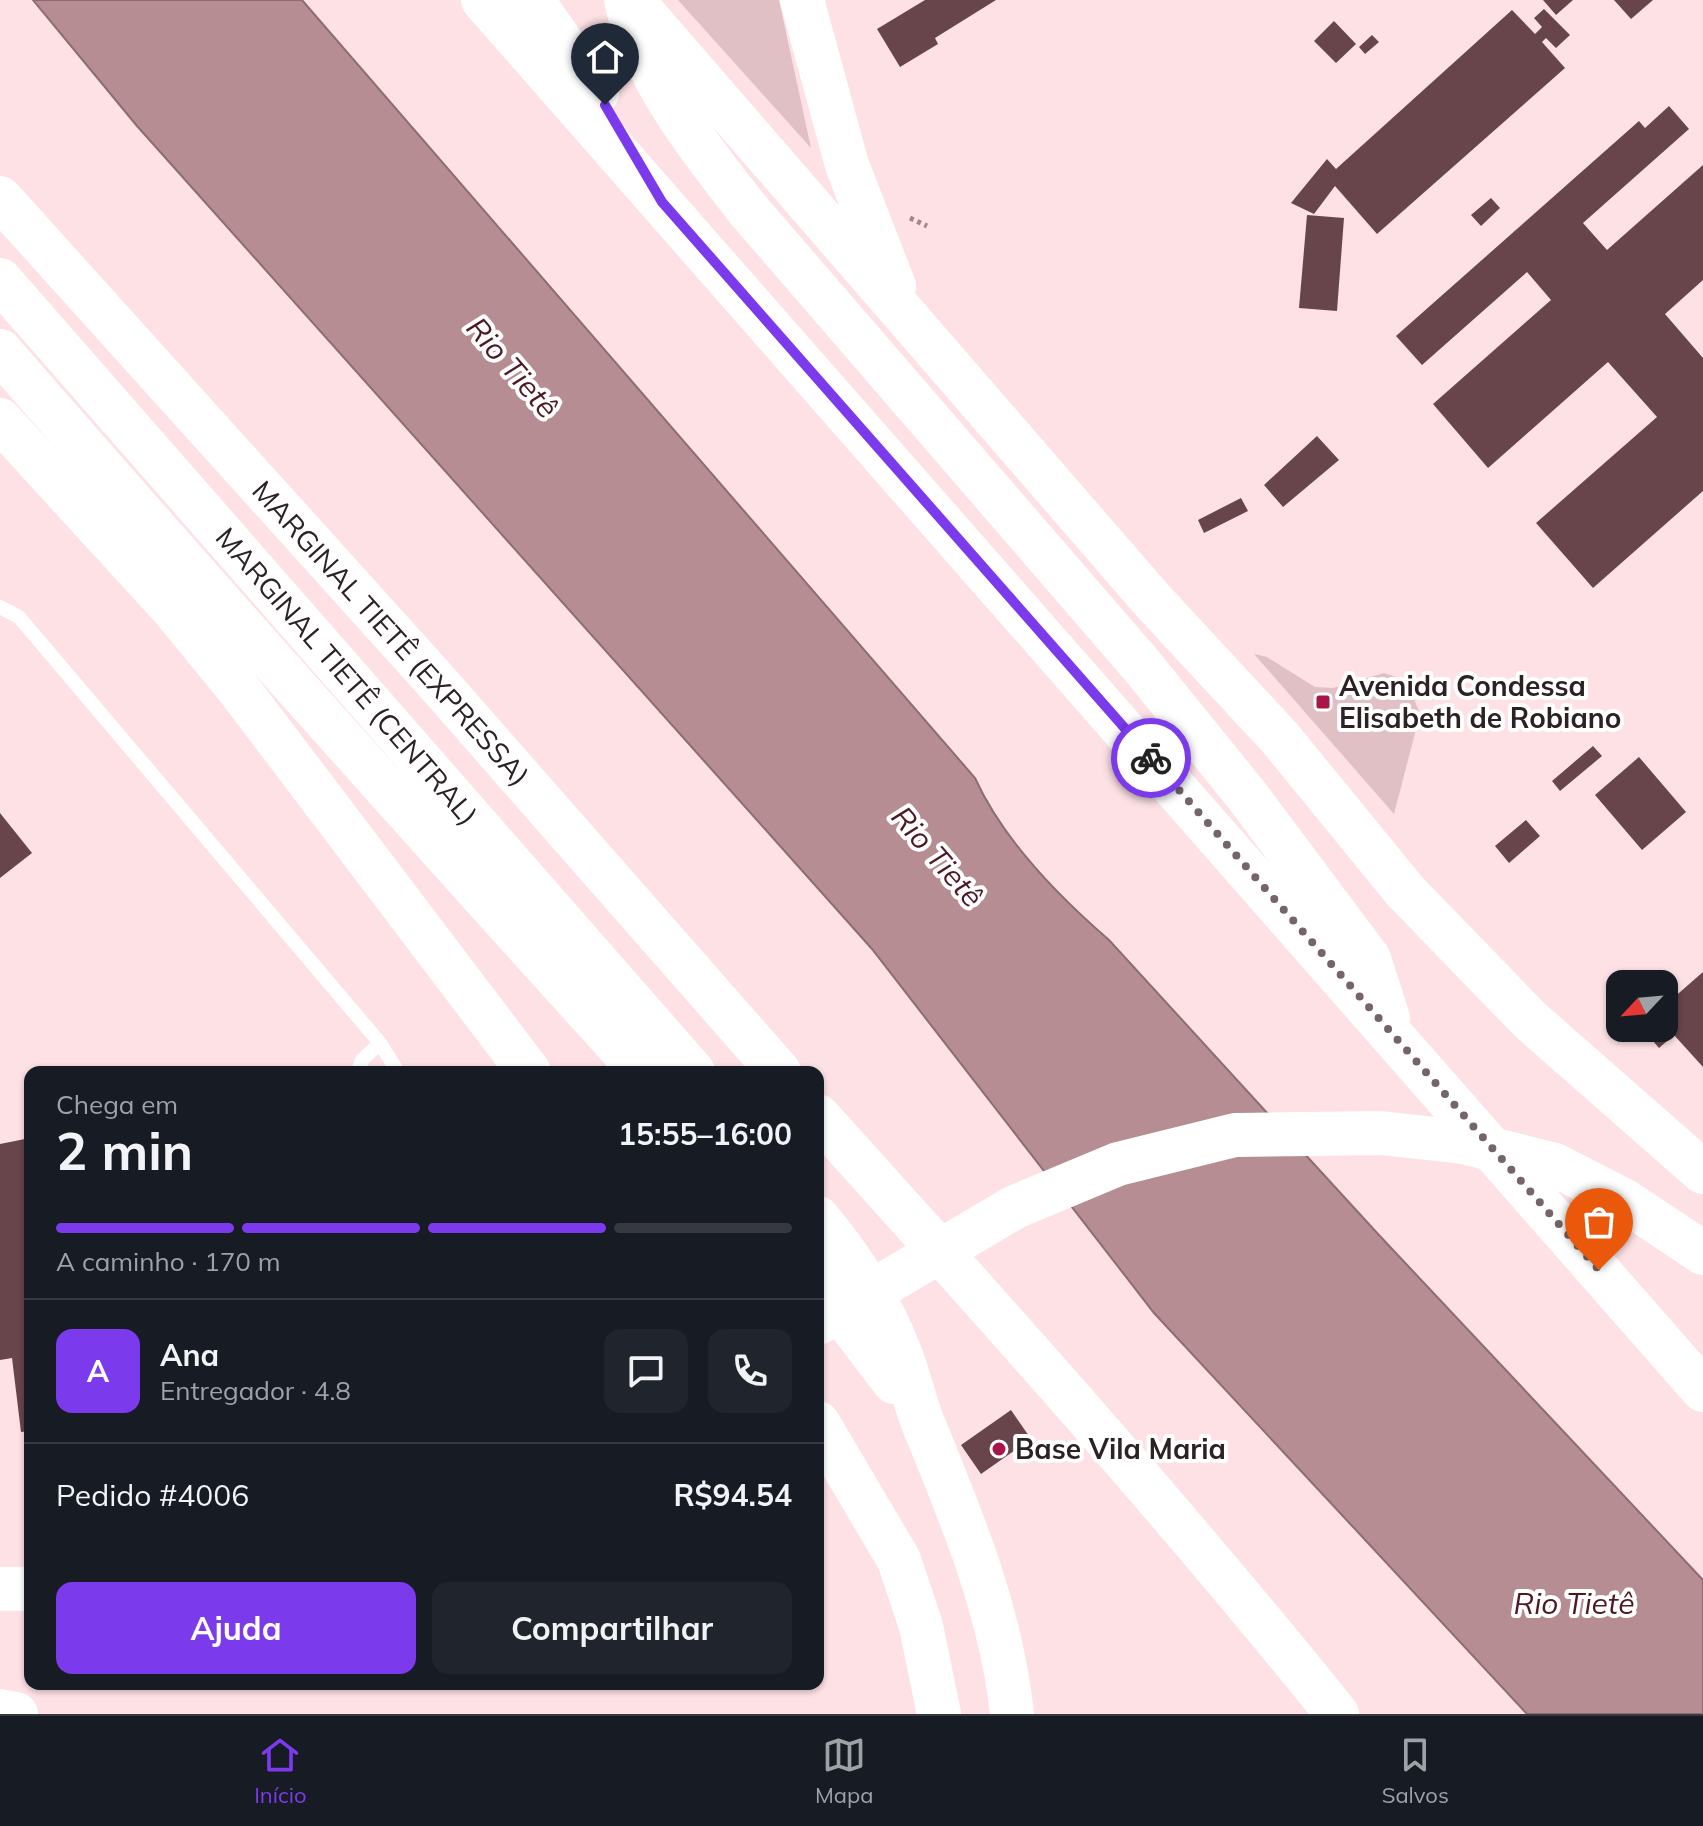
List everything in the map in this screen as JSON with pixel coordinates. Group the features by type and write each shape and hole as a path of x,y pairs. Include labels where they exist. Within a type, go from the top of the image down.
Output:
{"highway":[{"path":"483,0 1392,1031 1703,1390"},
{"path":"532,0 590,81 662,202"},
{"path":"626,0 655,75 698,147 749,211 1142,666 1248,797 1369,959 1392,1031"},
{"path":"632,0 1152,600 1280,738 1415,901 1530,1020 1703,1172"},
{"path":"802,0 847,165 906,318"},
{"name":"MARGINAL TIETÊ (EXPRESSA)","path":"0,198 434,679 774,1066"},
{"name":"MARGINAL TIETÊ (CENTRAL)","path":"0,280 688,1066"},
{"name":"MARGINAL TIETÊ (CENTRAL)","path":"0,351 200,582 299,687 637,1066"},
{"path":"0,420 173,609 237,687 524,1066"},
{"path":"200,582 395,854 554,1066"},
{"path":"824,1123 998,1314 1200,1547 1337,1714"},
{"path":"824,1319 1015,1207 1118,1164 1235,1135 1381,1133 1463,1142 1555,1165 1625,1201 1703,1253"},
{"path":"830,1232 869,1286 900,1352 922,1419 961,1509 989,1596 1008,1680 1012,1714"},
{"path":"824,1290 922,1419"},
{"path":"824,1433 899,1560 921,1626 939,1714"},
{"path":"0,1589 24,1589"},
{"path":"0,1711 16,1714"}],"lane":[{"path":"0,607 19,617 380,1043 394,1066"},
{"path":"360,1066 362,1060 380,1043"}],"shaded area":[{"path":"678,0 779,0 811,148"},
{"path":"1254,654 1267,657 1315,687 1333,688 1384,673 1407,681 1420,714 1394,814"}],"water":[{"name":"Rio Tietê","path":"33,0 302,0 975,778 1001,823 1033,866 1109,940 1378,1234 1703,1580 1703,1714 1527,1714 1154,1313 872,949 137,126"}],"building":[{"path":"925,0 996,0 935,38 938,44 900,67 877,29"},
{"path":"1543,0 1573,0 1556,15"},
{"path":"1614,0 1653,0 1631,19"},
{"path":"1544,9 1570,35 1556,48 1546,38 1542,42 1565,68 1377,234 1335,186 1314,214 1291,203 1327,159 1336,169 1512,10 1535,34 1542,27 1534,18"},
{"path":"1334,21 1356,44 1336,63 1314,41"},
{"path":"1372,35 1379,42 1365,54 1359,47"},
{"path":"1669,106 1689,129 1583,223 1607,250 1703,165 1703,280 1665,314 1703,358 1703,491 1593,588 1536,523 1657,417 1608,362 1488,468 1433,404 1551,300 1527,272 1422,365 1396,336 1639,121 1645,128"},
{"path":"1491,198 1500,208 1481,226 1471,215"},
{"path":"1307,215 1344,218 1337,311 1299,308"},
{"path":"1317,436 1339,460 1283,507 1264,485"},
{"path":"1241,498 1248,511 1204,533 1198,520"},
{"path":"1593,746 1602,756 1560,791 1552,781"},
{"path":"1639,757 1686,812 1642,850 1595,795"},
{"path":"0,813 32,853 0,878"},
{"path":"1526,820 1540,836 1509,863 1495,846"},
{"path":"1703,972 1703,1067 1678,1039 1678,994"},
{"path":"24,1139 24,1432 21,1432 12,1358 0,1360 0,1144"},
{"path":"1011,1410 1031,1439 981,1474 961,1445"}],"way so far":[{"path":"1151,758 1599,1270"}],"place":[{"name":"Avenida Condessa Elisabeth de Robiano","path":"1323,702"},
{"name":"Base Vila Maria","path":"999,1449"}],"route":[{"path":"605,105 662,202 1151,758"}]}
